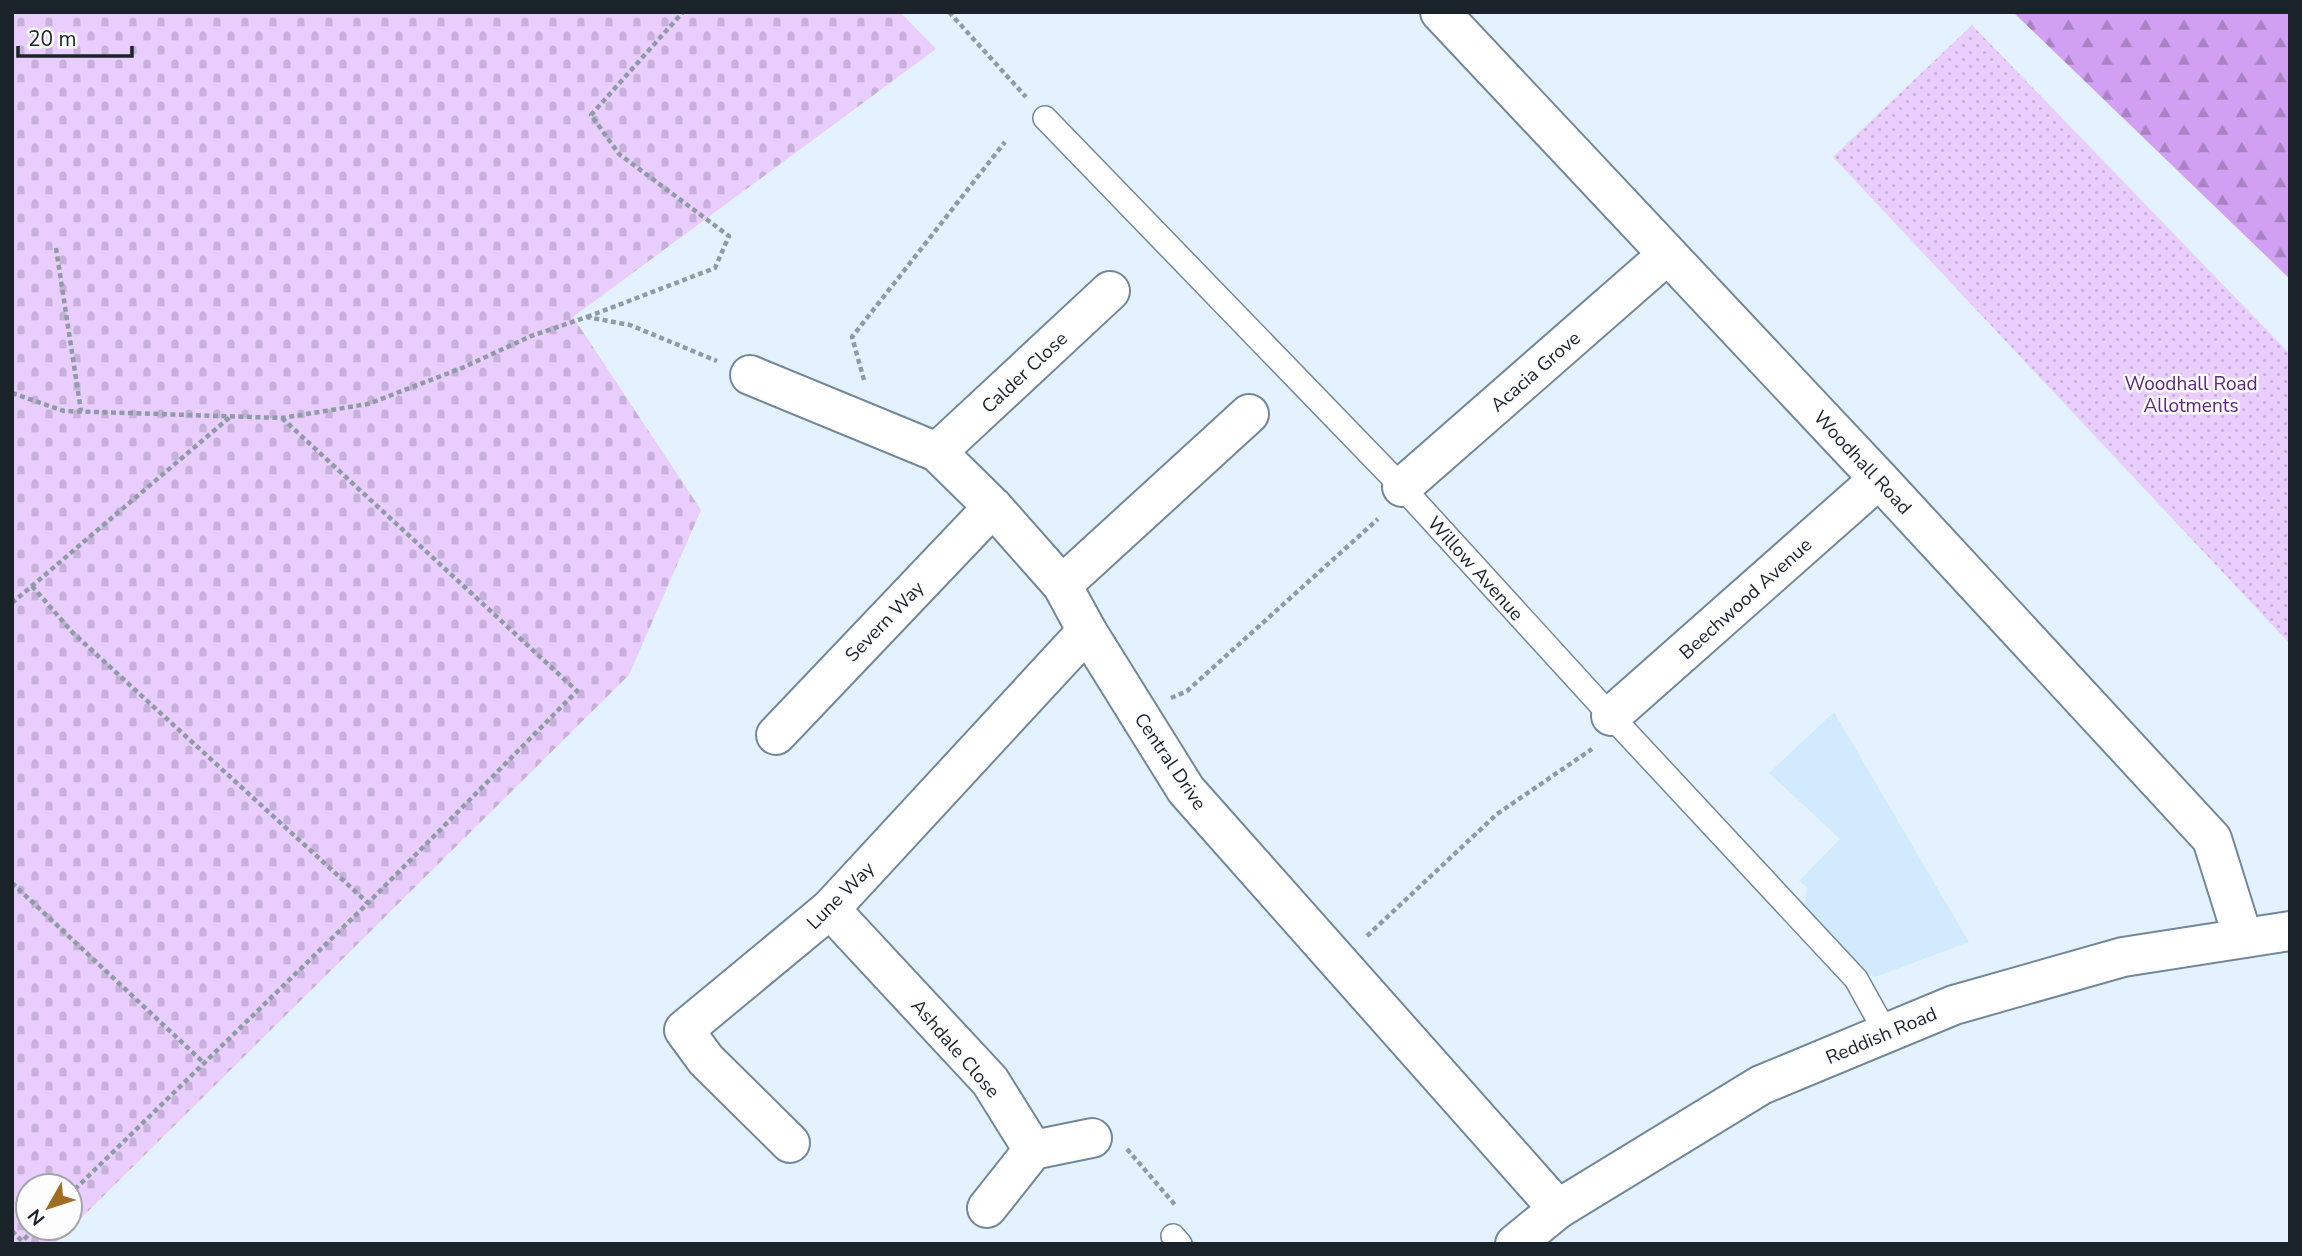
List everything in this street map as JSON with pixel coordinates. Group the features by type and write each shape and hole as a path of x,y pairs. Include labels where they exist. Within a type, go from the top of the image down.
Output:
{"street":[{"name":"Woodhall Road","path":"1440,12 1879,479 2212,839 2243,938"},
{"name":"Acacia Grove","path":"1402,487 1667,255"},
{"name":"Calder Close","path":"937,452 1111,291"},
{"name":"Central Drive","path":"750,375 937,452 993,507 1062,585 1087,631 1186,790 1558,1209"},
{"path":"1062,585 1249,414"},
{"name":"Beechwood Avenue","path":"1611,716 1879,479"},
{"name":"Severn Way","path":"776,735 993,507"},
{"name":"Lune Way","path":"790,1143 706,1060 684,1030 830,909 1087,631"},
{"name":"Ashdale Close","path":"830,909 990,1081 1033,1150"},
{"name":"Reddish Road","path":"1515,1244 1558,1209 1761,1085 1954,1005 2123,957 2290,931"},
{"path":"987,1209 1033,1150 1092,1138"}],"lane":[{"name":"Willow Avenue","path":"1045,118 1402,487 1856,979 1886,1033"}],"path":[{"path":"12,393 64,411 282,418 369,404 462,368 531,336 715,268 729,236 620,154 591,114 683,12"},
{"path":"949,12 1045,118"},
{"path":"877,428 852,337 1005,142"},
{"path":"56,248 81,411"},
{"path":"587,317 630,325 750,375"},
{"path":"12,603 231,416"},
{"path":"84,1180 368,903 577,691 282,418"},
{"path":"1138,713 1187,691 1378,519"},
{"path":"32,586 73,633 368,903"},
{"path":"1338,962 1497,814 1592,749"},
{"path":"12,883 204,1063"},
{"path":"1092,1138 1111,1132 1182,1213"}],"shaded area":[{"path":"1834,712 1969,942 1875,977 1859,969 1804,908 1807,887 1799,881 1840,839 1769,773"}],"green space":[{"path":"12,12 900,12 936,49 573,317 701,510 629,675 84,1215 84,1172 14,1172 14,1242 57,1242 12,1244"},
{"path":"2013,12 2290,12 2290,279"},
{"name":"Woodhall Road Allotments","path":"1972,25 2290,354 2290,644 1833,157"}]}
